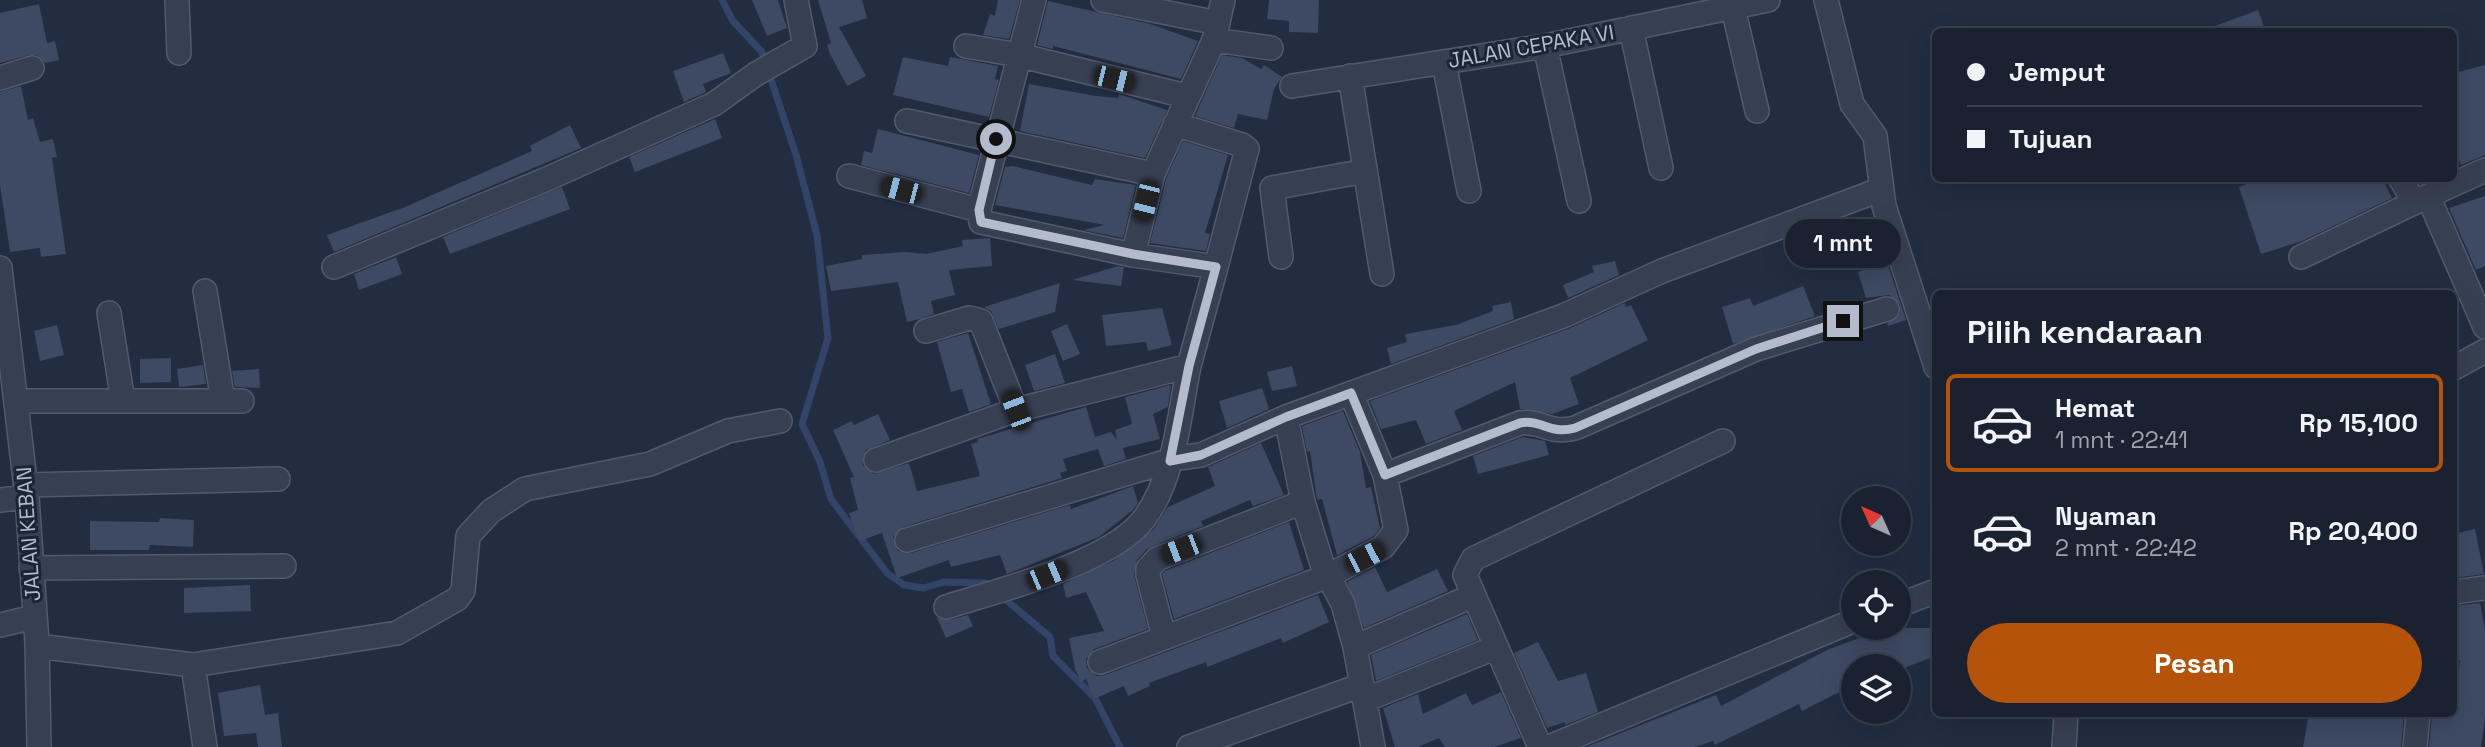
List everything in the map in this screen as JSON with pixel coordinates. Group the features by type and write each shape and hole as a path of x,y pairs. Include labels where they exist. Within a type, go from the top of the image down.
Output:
{"street":[{"path":"177,0 179,52"},
{"path":"334,267 547,179 714,104 756,74 805,46 806,38 796,0"},
{"path":"1034,0 996,139 979,218 986,224 1133,254 1216,267"},
{"path":"1102,0 1271,48"},
{"path":"1133,254 1153,174 1216,31 1223,0"},
{"name":"JALAN CEPAKA VI","path":"1292,86 1545,46 1768,0"},
{"path":"1826,0 1852,104 1875,136 1891,232 1932,355"},
{"path":"1733,8 1757,111"},
{"path":"1631,28 1661,168"},
{"path":"965,46 1018,55 1186,96"},
{"path":"1545,46 1580,201"},
{"path":"1444,63 1469,191"},
{"path":"0,78 32,68"},
{"path":"1350,76 1382,274"},
{"path":"907,121 1153,174"},
{"path":"946,607 1047,575 1110,546 1144,519 1183,458 1189,366 1247,149 1242,145 1175,124"},
{"path":"2301,257 2420,198 2485,170"},
{"path":"1281,257 1272,188 1364,171"},
{"path":"849,176 979,210"},
{"path":"2404,182 2420,198 2485,327"},
{"path":"907,540 1183,458 1286,417 1563,316 1662,271 1882,188"},
{"name":"JALAN KEBAN","path":"0,268 26,491 37,643 39,747"},
{"path":"16,401 232,401 205,291"},
{"path":"1385,475 1520,423 1534,423 1560,432 1575,428 1756,349 1887,309"},
{"path":"109,313 122,401"},
{"path":"926,331 969,318 981,321 1016,410"},
{"path":"2457,366 2485,351"},
{"path":"876,460 1016,410 1189,366"},
{"path":"1100,662 1328,576 1383,547 1393,538 1396,530 1385,475 1351,393"},
{"path":"1286,417 1303,502 1328,576 1343,604 1355,647 1373,747"},
{"path":"37,643 45,647 192,665 397,633 457,599 467,580 465,547 468,536 491,511 525,489 649,464 728,431 780,421"},
{"path":"1540,747 1465,575 1472,559 1723,441"},
{"path":"0,500 26,491 278,479"},
{"path":"1164,637 1147,575 1148,569 1157,559 1303,502"},
{"path":"31,568 284,566"},
{"path":"2457,592 2485,588"},
{"path":"1911,600 1932,592"},
{"path":"1355,647 1463,600"},
{"path":"0,625 34,617"},
{"path":"1549,747 1841,626"},
{"path":"1189,747 1487,651"},
{"path":"192,665 205,747"},
{"path":"2064,747 2066,717"},
{"path":"2415,747 2418,717"}],"building":[{"path":"752,0 778,0 787,28 767,36"},
{"path":"818,0 862,0 867,18 839,27 866,76 847,86 830,54 827,45 831,43"},
{"path":"998,0 1020,0 1009,39 983,35 990,14 995,16"},
{"path":"1269,0 1319,0 1318,33 1289,32 1289,21 1267,19"},
{"path":"1048,1 1150,24 1198,41 1181,79 1053,46 1053,49 1037,45"},
{"path":"39,4 47,43 55,41 59,60 45,63 36,55 29,55 0,63 0,13"},
{"path":"2258,10 2265,28 2210,28"},
{"path":"723,53 731,73 703,84 706,92 684,102 673,71"},
{"path":"1222,55 1242,58 1261,69 1264,65 1282,77 1274,89 1267,120 1238,114 1234,128 1195,116"},
{"path":"903,57 948,66 950,57 998,66 995,79 999,80 989,117 893,95"},
{"path":"2485,65 2485,155 2461,165 2457,155 2457,72"},
{"path":"1029,84 1096,96 1118,98 1119,94 1167,110 1145,158 1020,131"},
{"path":"21,86 28,120 33,118 40,142 53,139 57,157 52,158 66,254 41,257 40,248 10,252 0,185 0,92"},
{"path":"715,119 722,138 635,172 629,157"},
{"path":"570,125 581,148 334,252 327,235 405,207 532,151 530,146"},
{"path":"878,129 979,155 969,193 861,165 864,151 872,153"},
{"path":"1183,141 1228,155 1205,233 1210,234 1206,251 1150,243 1166,179"},
{"path":"1013,166 1092,185 1095,179 1136,185 1123,238 1083,230 1105,225 995,205 1005,167"},
{"path":"2253,182 2384,182 2392,198 2302,241 2261,254 2239,187"},
{"path":"562,187 570,209 450,254 443,237"},
{"path":"2485,196 2485,266 2476,270 2449,208"},
{"path":"990,238 992,266 949,270 955,295 931,301 934,314 920,319 907,322 898,282 831,291 826,266 862,259 862,255 906,252 926,254 963,246 962,240"},
{"path":"396,257 402,274 359,290 354,274"},
{"path":"1615,261 1619,275 1568,298 1563,285 1594,272 1592,266"},
{"path":"1887,262 1906,320 1888,326 1900,313 1900,304 1889,295 1866,298 1858,272"},
{"path":"1118,266 1124,267 1121,286 1072,280"},
{"path":"1060,283 1055,312 999,329 991,311 984,307"},
{"path":"1803,286 1815,316 1733,344 1722,307 1750,298 1753,306"},
{"path":"1511,302 1514,319 1391,364 1387,348 1407,342 1405,334 1456,325 1493,311 1492,306"},
{"path":"1625,303 1626,307 1631,305 1648,340 1570,378 1579,404 1552,414 1520,409 1515,382 1454,411 1462,430 1426,444 1416,420 1381,429 1370,401 1568,329"},
{"path":"1162,308 1172,345 1148,351 1146,342 1106,346 1102,315"},
{"path":"1067,324 1080,354 1063,361 1051,331"},
{"path":"57,325 64,355 40,361 34,331"},
{"path":"968,333 991,404 969,412 962,389 951,392 937,342"},
{"path":"1055,354 1065,383 1034,391 1025,365"},
{"path":"171,358 171,382 140,383 140,359"},
{"path":"203,365 206,384 179,387 177,369"},
{"path":"1292,366 1297,386 1272,391 1267,372"},
{"path":"259,369 260,388 235,387 232,371"},
{"path":"1171,385 1168,407 1153,414 1160,439 1123,448 1126,459 1104,466 1098,449 1063,459 1067,471 1060,473 1062,478 903,527 893,537 898,551 911,553 1070,505 1071,509 1133,486 1138,503 1099,537 1007,574 1000,555 951,567 949,560 897,578 882,533 859,541 849,513 858,510 850,478 854,477 833,430 852,421 854,425 878,414 890,440 866,450 863,465 874,474 909,463 917,491 980,476 971,444 978,442 977,439 1086,407 1095,437 1111,432 1117,440 1115,430 1132,424 1125,397"},
{"path":"1262,388 1269,409 1227,428 1219,401"},
{"path":"1343,411 1360,452 1366,488 1371,487 1380,528 1374,536 1337,555 1322,499 1317,500 1310,451 1307,452 1302,426"},
{"path":"1523,437 1545,441 1549,455 1478,474 1473,456"},
{"path":"1261,443 1284,495 1253,506 1250,500 1201,521 1203,526 1147,549 1137,560 1134,575 1148,629 1094,649 1086,659 1087,668 1097,676 1105,675 1318,595 1329,622 1283,643 1281,638 1207,667 1206,662 1149,683 1150,686 1128,696 1124,686 1094,699 1086,679 1081,682 1075,669 1069,638 1104,631 1086,592 1066,598 1063,584 1113,561 1154,529 1168,507 1215,486 1208,467"},
{"path":"160,518 194,520 193,547 150,545 149,550 90,550 90,521 159,522"},
{"path":"1289,522 1304,570 1174,619 1162,574 1165,571"},
{"path":"2475,529 2484,574 2457,578 2457,533"},
{"path":"1375,567 1387,592 1437,569 1448,591 1364,628 1347,582"},
{"path":"250,585 251,611 184,613 184,588"},
{"path":"2480,603 2485,630 2485,716 2481,747 2429,747 2432,717 2457,717 2460,660 2457,660 2457,606"},
{"path":"1467,614 1478,640 1376,681 1371,655"},
{"path":"968,615 973,626 946,638 937,618 949,620"},
{"path":"1911,628 1932,628 1932,657 1911,665 1911,654 1841,654 1841,691 1802,711 1799,704 1715,745 1713,741 1695,747 1586,747 1716,695 1721,706 1829,649 1854,640 1911,640"},
{"path":"1538,642 1558,681 1586,673 1598,712 1565,725 1565,722 1547,728 1514,653"},
{"path":"260,685 265,715 278,713 282,747 258,747 256,733 224,736 218,693"},
{"path":"1501,692 1521,738 1494,747 1445,747 1439,738 1418,747 1395,747 1383,708 1418,694 1423,714 1466,693 1472,705"},
{"path":"2308,717 2404,717 2401,747 2303,747"}],"waterway":[{"path":"722,0 733,21 762,52 796,155 817,235 828,338 802,424 820,462 831,499 887,573 904,585 924,588 944,582 986,583 1050,637 1053,656 1095,698 1120,747"}],"route":[{"path":"996,139 979,210 981,222 1133,254 1216,267 1189,366 1170,461 1201,455 1286,417 1351,393 1385,475 1520,423 1534,423 1560,432 1575,428 1756,349 1843,321"}]}
